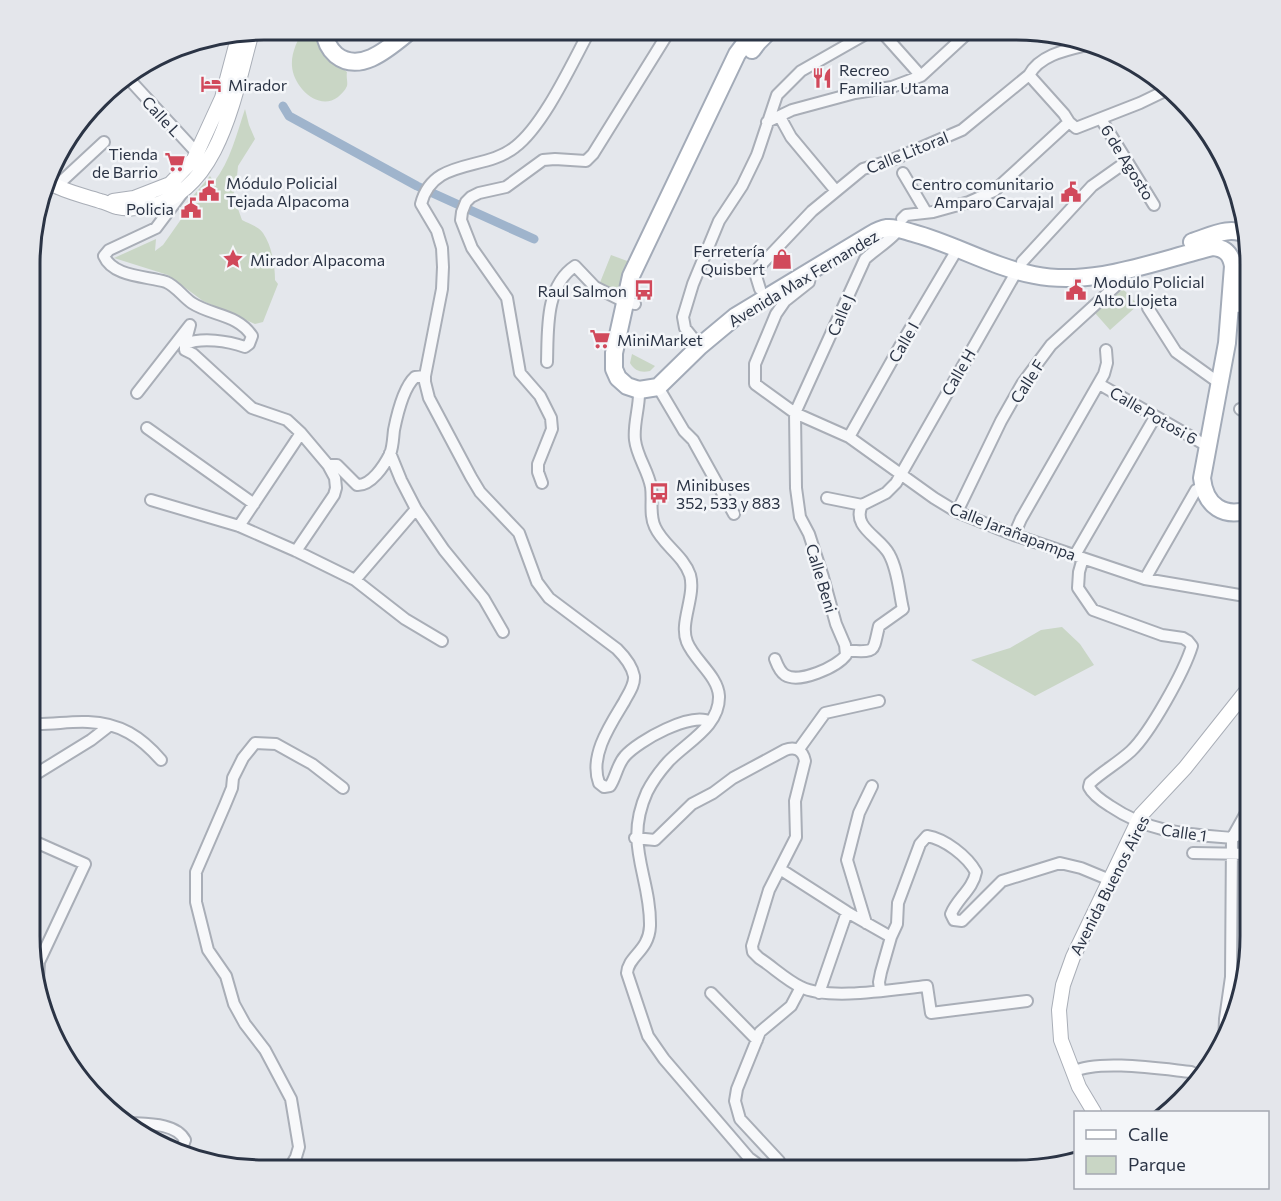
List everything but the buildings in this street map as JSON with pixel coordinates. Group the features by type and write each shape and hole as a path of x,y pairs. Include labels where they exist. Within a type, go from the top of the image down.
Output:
{"main road":[{"path":"326,40 334,53 354,62 374,57 397,40"},
{"path":"336,40 351,52 358,52 373,47 382,40"},
{"path":"657,387 622,382 614,369 614,353 630,303 631,276 737,54 752,40"},
{"path":"55,186 116,207 136,208 169,200 185,190 234,103 250,41"},
{"path":"101,201 134,198 170,184 202,157 222,98 237,42"},
{"name":"Avenida Max Fernandez","path":"657,387 730,308 879,230 900,224 950,233 1020,267"},
{"name":"Avenida Max Fernandez","path":"900,224 958,248 1020,267 1120,266 1219,247 1228,252 1233,266 1226,382"},
{"name":"Avenida Max Fernandez","path":"1120,266 1230,231 1238,231"},
{"name":"Avenida Max Fernandez","path":"1208,486 1212,476 1214,445 1226,382 1239,343 1240,317"},
{"name":"Avenida Max Fernandez","path":"640,385 654,377 697,342"},
{"path":"1208,486 1222,500 1231,503 1240,501"},
{"path":"1208,486 1208,499 1224,511 1240,512"},
{"name":"Avenida Buenos Aires","path":"1093,1111 1073,1072 1061,1040 1059,1010 1063,986 1072,957 1137,822 1240,702"}],"street":[{"path":"584,40 537,123 523,139 503,155 449,171 432,180 425,192 421,204 437,231 442,248 443,267 442,289 425,376 429,398 480,492 519,532 537,582 549,598 617,649 625,657 633,673 632,687 611,723 598,754 596,773 599,783 604,787 610,786 625,756 644,741 680,723 695,719 710,722"},
{"path":"542,483 538,464 552,429 551,418 540,396 520,373 507,298 472,248 461,220 464,207 479,193 506,187 543,160 586,161 593,154 664,40"},
{"path":"697,342 685,328 683,317 693,284 719,221 742,186 757,155 777,95 801,71 855,40"},
{"path":"889,40 921,76"},
{"path":"767,122 792,110 855,93 892,87 921,76 960,40"},
{"name":"Calle Litoral","path":"762,293 756,276 759,267 812,211 863,169 892,160 971,125 1029,75 1035,64 1074,48"},
{"path":"1029,75 1064,114 1068,122 1076,128 1160,93"},
{"name":"Calle L","path":"133,83 202,157"},
{"path":"780,117 791,137 836,191"},
{"name":"6 de Agosto","path":"1101,118 1154,205"},
{"path":"900,224 906,215 933,212 969,202 994,191 1068,122"},
{"path":"56,184 63,180 104,142"},
{"name":"Calle H","path":"862,505 886,493 900,475 1020,267 1092,186 1126,162"},
{"path":"903,173 926,212"},
{"path":"174,179 185,190 156,228 109,250 104,256 106,262 114,269 169,283 191,302 246,326 252,336 245,347 230,341 210,342 201,339 185,344"},
{"name":"Calle J","path":"795,413 865,259 897,234 900,224"},
{"name":"Calle I","path":"849,437 958,248"},
{"path":"547,362 551,303 564,273 575,266 595,287 630,303"},
{"name":"Calle F","path":"957,512 1001,421 1022,384 1051,345 1120,282 1120,266"},
{"name":"Calle Jarañapampa","path":"802,270 810,277 809,282 782,304 755,364 755,384 795,413 849,437 900,475 957,512 1014,535 1145,579 1240,595"},
{"path":"1148,308 1176,352 1215,380 1226,382"},
{"path":"136,393 190,325 185,344 186,350 252,408 287,420 327,465 335,478 334,495 296,550"},
{"path":"1014,535 1099,384 1107,363 1106,350"},
{"path":"327,465 337,465 357,485 364,485 372,479 390,453 395,427 408,387 415,377 425,376"},
{"name":"Calle Potosi 6","path":"1099,384 1202,443 1214,445"},
{"path":"640,385 634,436 637,452 651,485 653,522 661,537 685,565 691,582 685,631 686,641 717,687 719,694 715,714 710,722 657,775 642,804 635,838 650,925 645,946 629,965 627,974 648,1036 664,1059 752,1160"},
{"path":"657,387 684,430 693,440 734,514"},
{"name":"Calle Beni","path":"795,413 796,488 800,517 809,534 824,577 836,624 846,651"},
{"path":"1079,557 1155,417"},
{"path":"147,428 254,504"},
{"path":"239,526 301,434"},
{"path":"390,453 416,508 444,550 483,599 503,632"},
{"path":"1145,579 1196,490 1208,486"},
{"path":"775,659 780,671 793,678 830,668 844,658 846,651 873,649 876,645 879,626 903,609 889,554 865,529 859,518 862,505 826,498"},
{"path":"151,500 239,526 296,550 355,580 405,619 442,641"},
{"path":"355,580 416,508"},
{"name":"Calle 1","path":"1079,557 1078,588 1093,610 1162,635 1183,638 1192,646 1159,713 1140,741 1131,751 1090,783 1091,791 1102,801 1137,822 1171,832 1232,838"},
{"path":"799,749 825,713 879,701"},
{"path":"41,725 89,722 128,730 161,760"},
{"path":"41,771 109,726"},
{"path":"294,1160 299,1147 291,1099 265,1050 245,1024 234,1004 226,976 208,951 196,902 196,872 232,788 233,778 243,758 255,743 276,744 312,764 343,788"},
{"path":"635,838 655,840 692,804 713,793 733,778 791,747 799,749 805,761 794,810 797,831 769,890 752,946 753,952 801,987 819,993 837,994 927,986 931,1013 1027,1001"},
{"path":"866,922 847,860 859,813 872,786"},
{"path":"1226,1016 1236,977 1232,838 1240,824"},
{"path":"1232,838 1240,834"},
{"path":"880,990 879,982 891,937 897,924 898,903 920,844 927,836 936,837 962,856 970,862 976,872 971,886 954,907 951,914 954,920 962,921 1002,881 1060,863 1081,868 1110,880"},
{"path":"41,844 85,864 41,957"},
{"path":"1193,853 1240,854"},
{"path":"780,869 891,937"},
{"path":"819,993 847,912"},
{"path":"778,1160 740,1119 735,1107 735,1095 757,1040 767,1025 791,1006 801,987"},
{"path":"711,993 757,1040"},
{"path":"1073,1072 1089,1067 1112,1066 1194,1073"},
{"path":"142,1124 177,1131 185,1140 183,1145"}],"green space":[{"path":"299,40 329,40 341,67 347,72 346,88 338,97 330,101 323,101 308,95 302,89 293,74 292,66"},
{"path":"245,109 255,139 238,166 233,195 242,220 259,229 266,238 272,256 275,280 278,284 263,322 255,324 203,301 168,275 114,258 156,239 155,251 163,245 182,218 179,214 182,209 210,176 214,182 220,174"},
{"path":"611,255 630,262 617,292 599,285"},
{"path":"1123,289 1138,305 1110,330 1095,313"},
{"path":"632,354 655,366 650,371 636,370 630,363"},
{"path":"1062,627 1080,644 1094,665 1035,696 971,660 1010,648 1041,630"}],"waterway":[{"path":"283,106 289,116 417,186 534,239"}],"place":[{"name":"Recreo Familiar Utama","path":"822,78"},
{"name":"Mirador","path":"211,84"},
{"name":"Tienda de Barrio","path":"175,162"},
{"name":"Módulo Policial Tejada Alpacoma","path":"209,191"},
{"name":"Centro comunitario Amparo Carvajal","path":"1071,192"},
{"name":"Policia","path":"191,208"},
{"name":"Mirador Alpacoma","path":"233,259"},
{"name":"Ferretería Quisbert","path":"782,259"},
{"name":"Raul Salmon","path":"644,290"},
{"name":"Modulo Policial Alto Llojeta","path":"1076,290"},
{"name":"MiniMarket","path":"600,339"},
{"name":"Minibuses 352, 533 y 883","path":"659,493"}]}
